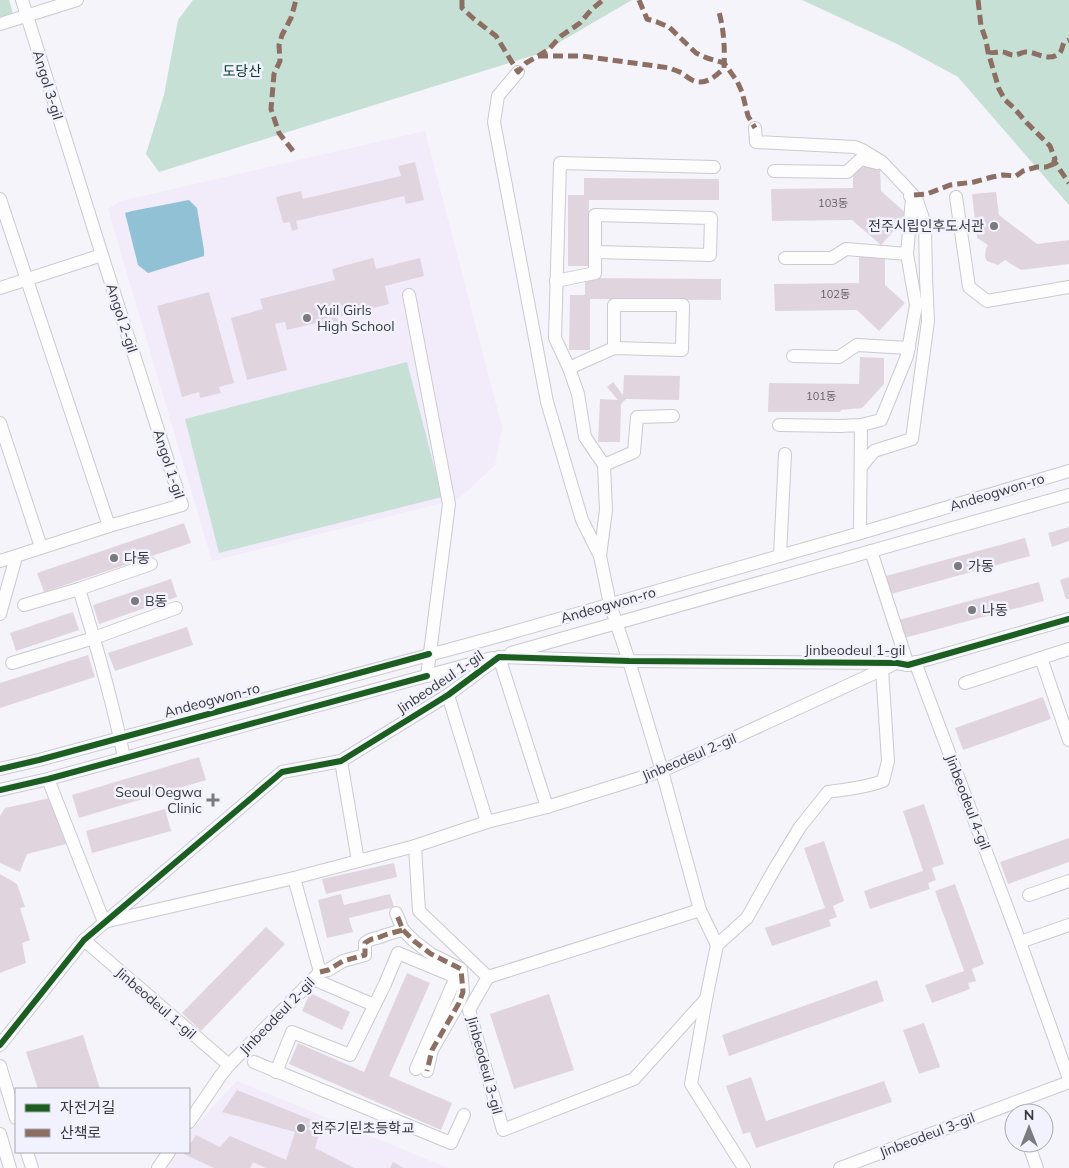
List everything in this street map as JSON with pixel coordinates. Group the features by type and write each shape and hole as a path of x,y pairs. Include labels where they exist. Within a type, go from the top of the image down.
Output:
{"street":[{"name":"Angol 3-gil","path":"22,0 70,155"},
{"path":"0,24 77,0"},
{"path":"518,72 498,96 494,122 547,402 582,520 600,556 610,604 662,771 700,910 717,945"},
{"path":"755,128 756,142 854,147 864,150 882,162 916,198 925,224 928,321 912,439 874,451 861,467"},
{"name":"Angol 2-gil","path":"70,155 142,380"},
{"path":"774,171 847,172 861,159 882,165 912,199 907,254 916,305 908,356 881,420 840,426 779,425"},
{"path":"600,556 606,510 604,465 585,438 578,394 569,368 555,338 560,163 714,167"},
{"path":"956,197 969,287 987,301 1069,287"},
{"path":"0,199 109,526"},
{"path":"556,281 595,273 595,252 595,215 711,218 710,255 595,252"},
{"path":"784,258 832,258 846,250 907,254"},
{"path":"0,288 102,255"},
{"path":"409,295 449,504 427,676"},
{"path":"569,368 614,348 682,350 683,305 614,305 614,348"},
{"path":"793,356 839,357 857,345 909,348"},
{"name":"Angol 1-gil","path":"0,561 182,504 142,380"},
{"path":"604,465 634,452 637,417 673,416"},
{"path":"0,424 41,547"},
{"path":"860,533 861,424"},
{"path":"780,556 785,454"},
{"name":"Andeogwon-ro","path":"0,769 610,604 1069,471"},
{"name":"Andeogwon-ro","path":"0,790 48,779 427,676 1069,495"},
{"name":"Jinbeodeul 4-gil","path":"871,551 907,663 1020,942 1069,1081"},
{"path":"0,614 16,557"},
{"path":"24,605 79,589 151,564"},
{"path":"79,589 94,638 124,758"},
{"path":"12,663 94,638 176,608"},
{"name":"Jinbeodeul 1-gil","path":"0,1045 84,940 282,772 341,760 448,695 499,656 629,661 907,663 1069,619"},
{"path":"965,683 1069,649"},
{"path":"499,656 547,807"},
{"path":"1041,658 1069,740"},
{"name":"Jinbeodeul 2-gil","path":"104,922 294,878 415,846 487,822 547,807 662,771 882,670 907,663"},
{"path":"744,1168 691,1084 717,945 747,918 800,827 828,792 869,786 883,781 888,761 882,670"},
{"path":"448,695 487,822"},
{"path":"341,760 358,861"},
{"path":"48,779 104,922"},
{"path":"415,846 419,911 488,977 700,910"},
{"name":"Jinbeodeul 2-gil","path":"190,1121 229,1065 316,976 294,878"},
{"path":"1029,895 1069,881"},
{"path":"276,1072 292,1032 350,1055 398,953 456,977 422,1070 463,992 461,969 431,954 414,941 403,930 396,913"},
{"path":"1020,942 1069,925"},
{"path":"316,976 343,961 365,955 365,943 371,938 403,930"},
{"name":"Jinbeodeul 1-gil","path":"84,940 229,1065"},
{"path":"316,976 374,1006"},
{"name":"Jinbeodeul 3-gil","path":"488,977 469,1010 502,1130 634,1079 706,999"},
{"path":"254,1062 451,1143 464,1114"},
{"path":"0,1066 15,1115"},
{"name":"Jinbeodeul 3-gil","path":"1027,1103 1069,1081"},
{"name":"Jinbeodeul 3-gil","path":"840,1168 1004,1112"},
{"path":"0,1134 10,1168"},
{"path":"27,1153 32,1168"},
{"path":"158,1168 168,1153"},
{"path":"1031,1153 1036,1168"}],"shaded area":[{"name":"Yuil Girls High School","path":"425,131 502,427 495,465 458,499 212,561 108,209 121,201"},
{"path":"237,1081 448,1168 155,1168 170,1153 190,1153 190,1132"}],"green space":[{"path":"0,0 9,0 14,17 0,21"},
{"name":"도당산","path":"193,0 632,0 541,53 159,172 146,154 164,95 178,20"},
{"path":"802,0 1069,0 1069,205 958,77 899,45"},
{"path":"407,362 442,497 219,553 185,419"}],"water":[{"path":"189,200 197,208 204,256 148,273 138,265 125,213"}],"building":[{"path":"415,162 424,200 406,204 404,196 296,221 298,229 292,231 290,222 283,223 276,197 301,191 303,199 401,176 398,166"},
{"path":"880,166 881,191 908,215 881,245 852,220 772,221 771,189 853,188 853,167"},
{"path":"584,178 719,179 719,200 589,200 588,266 568,266 568,195 584,195"},
{"name":"전주시립인후도서관","path":"996,192 999,215 1037,244 1069,240 1069,264 1021,270 1005,260 998,265 987,261 985,257 988,245 977,238 972,194"},
{"path":"859,257 885,257 885,285 905,303 879,331 857,310 775,311 774,284 859,283"},
{"path":"373,258 376,269 420,258 424,276 385,286 389,304 337,317 339,325 318,330 316,323 287,330 285,322 275,324 287,370 247,380 231,318 263,309 260,299 335,280 332,269"},
{"path":"585,278 721,279 721,300 590,299 590,350 569,350 570,295 585,295"},
{"path":"209,292 234,383 219,387 221,393 200,398 199,392 182,397 157,306"},
{"path":"860,357 884,358 884,384 862,408 841,410 840,412 768,412 769,383 859,384"},
{"path":"624,375 680,376 679,400 626,399 621,404 620,442 598,442 600,399 618,400 607,387 613,382 623,395"},
{"name":"다동","path":"184,523 191,543 44,592 37,573"},
{"path":"1069,527 1069,541 1052,547 1048,533"},
{"name":"가동","path":"1025,538 1030,556 891,594 886,576"},
{"path":"1069,577 1069,599 1066,599 1060,580"},
{"name":"B동","path":"171,579 177,597 99,624 93,605"},
{"name":"나동","path":"1039,582 1044,601 904,638 899,620"},
{"path":"73,612 79,630 16,651 10,633"},
{"path":"187,627 193,645 115,671 108,653"},
{"path":"88,655 95,677 0,708 0,683"},
{"path":"1043,697 1051,719 963,750 955,728"},
{"path":"199,757 206,780 79,818 72,795"},
{"path":"50,798 66,844 27,854 20,872 0,863 0,816 5,808"},
{"path":"924,804 944,864 932,868 936,880 928,883 930,889 870,909 864,891 923,871 903,811"},
{"path":"165,809 171,831 92,853 86,831"},
{"path":"1069,838 1069,862 1008,884 1000,862"},
{"path":"824,841 844,901 833,906 837,917 829,920 831,926 772,946 765,928 825,908 804,848"},
{"path":"394,863 397,877 326,894 322,879"},
{"path":"0,874 17,884 25,907 20,908 30,940 22,943 26,963 0,973"},
{"path":"955,884 984,964 972,969 976,981 968,983 970,989 932,1003 925,985 964,971 935,891"},
{"path":"341,894 344,905 390,894 394,907 349,918 353,932 327,938 318,900"},
{"path":"266,927 285,944 201,1031 182,1013"},
{"path":"407,973 430,983 389,1076 452,1103 441,1130 289,1064 298,1043 364,1072"},
{"path":"877,980 884,1001 729,1056 722,1035"},
{"path":"310,993 350,1012 342,1030 302,1011"},
{"path":"549,994 574,1070 514,1089 490,1014"},
{"path":"924,1023 940,1067 919,1074 903,1030"},
{"path":"83,1035 100,1088 38,1088 26,1052"},
{"path":"751,1077 766,1121 884,1081 892,1102 756,1148 750,1132 743,1134 726,1086"},
{"name":"전주기린초등학교","path":"237,1090 322,1124 315,1148 354,1168 266,1168 253,1162 250,1168 214,1168 184,1154 190,1153 190,1144 196,1135 220,1147 230,1136 286,1160 295,1132 222,1112"},
{"path":"393,1162 404,1168 390,1168"}],"marked path":[{"path":"293,151 279,133 271,109 274,74 280,61 279,45 291,18 296,0"},
{"path":"462,0 462,8 496,36 518,72 526,63 548,50 561,36 580,23 603,0"},
{"path":"639,0 647,19 669,27 696,53 724,63 737,81 748,116 755,128"},
{"path":"978,0 981,26 999,89 1005,100 1050,146 1054,161 1069,183"},
{"path":"538,56 582,56 670,68 692,80 701,82 713,77 724,68 724,40 719,12"},
{"path":"988,52 1003,52 1013,55 1026,52 1053,57 1060,53 1064,42 1069,40"},
{"path":"914,195 927,194 950,185 974,182 992,177 1003,175 1016,176 1023,171 1054,164 1054,161"},
{"path":"320,972 328,970 343,961 365,955 365,943 370,940 403,930 396,913"},
{"path":"403,930 431,954 461,969 463,992 459,1003 432,1050 427,1071"}],"cycle path":[{"path":"0,1045 84,940 282,772 341,761 448,695 499,657 629,661 897,663 908,665 1069,619"},
{"path":"0,769 429,654"},
{"path":"0,790 48,779 427,676"}],"place":[{"name":"전주시립인후도서관","path":"994,226"},
{"name":"Yuil Girls High School","path":"307,318"},
{"name":"다동","path":"114,558"},
{"name":"가동","path":"958,566"},
{"name":"B동","path":"135,601"},
{"name":"나동","path":"972,610"},
{"name":"Seoul Oegwa Clinic","path":"213,800"},
{"name":"전주기린초등학교","path":"301,1128"}]}
